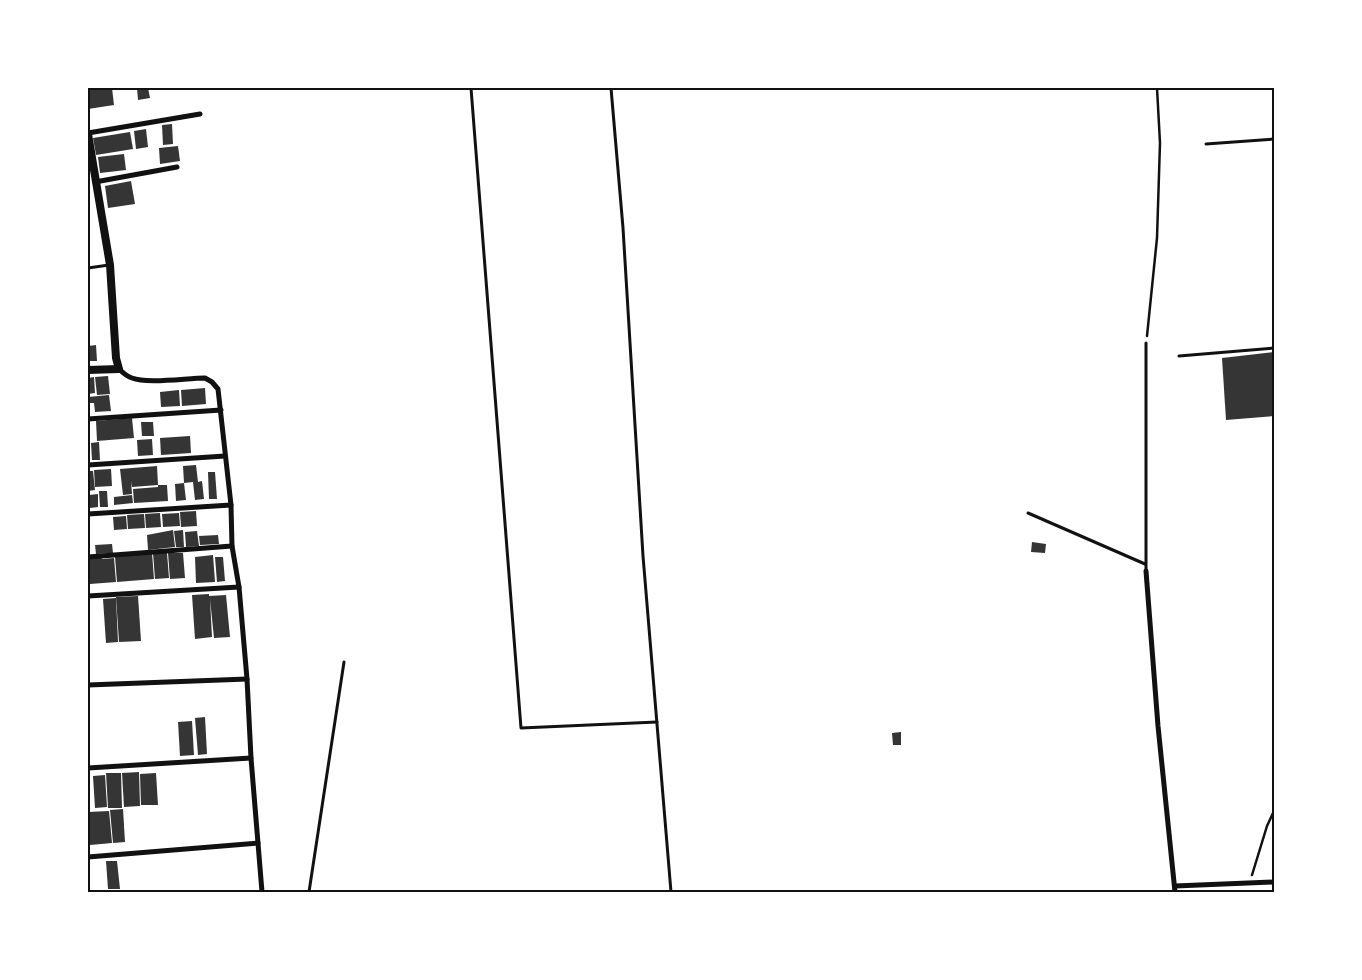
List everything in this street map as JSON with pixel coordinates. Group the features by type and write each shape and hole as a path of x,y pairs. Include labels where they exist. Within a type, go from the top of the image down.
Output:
{"street":[{"path":"200,114 88,134 110,265 118,369 125,375 142,381 205,378 218,389 231,505 232,546 239,587 248,679 251,758 262,892"},
{"path":"95,182 177,167"},
{"path":"88,370 118,369"},
{"path":"88,419 221,410"},
{"path":"88,465 226,456"},
{"path":"88,514 231,505"},
{"path":"88,557 232,546"},
{"path":"1145,568 1158,726 1175,892"},
{"path":"88,596 239,587"},
{"path":"88,685 248,679"},
{"path":"88,768 251,758"},
{"path":"88,857 258,843"},
{"path":"1175,886 1274,882"}],"lane":[{"path":"471,88 521,728 657,722"},
{"path":"611,88 623,228 643,556 671,892"},
{"path":"1206,144 1274,140"},
{"path":"88,268 110,265"},
{"path":"1028,513 1145,568 1146,343"},
{"path":"1179,356 1274,348"},
{"path":"309,892 344,662"}],"path":[{"path":"1146,343 1157,238 1160,143 1157,88"},
{"path":"1238,883 1251,876 1254,872 1267,826 1274,811"}],"building":[{"path":"112,88 114,105 88,109 88,89"},
{"path":"137,88 148,88 150,98 138,100"},
{"path":"172,124 173,144 163,145 162,125"},
{"path":"146,129 148,147 136,149 134,131"},
{"path":"130,132 133,149 96,155 93,138"},
{"path":"178,146 180,161 160,164 159,148"},
{"path":"124,154 126,170 100,173 98,157"},
{"path":"131,181 135,204 108,208 105,186"},
{"path":"96,345 97,361 88,361 88,346"},
{"path":"1274,352 1274,416 1226,420 1222,358"},
{"path":"108,376 110,394 97,395 95,377"},
{"path":"94,377 95,393 88,394 88,378"},
{"path":"205,388 206,404 182,406 181,390"},
{"path":"179,390 180,406 161,407 160,392"},
{"path":"109,395 111,411 95,412 94,403 88,403 88,397"},
{"path":"132,418 134,438 97,441 96,421"},
{"path":"141,422 153,422 154,436 142,436"},
{"path":"190,436 191,453 161,455 160,438"},
{"path":"152,439 153,455 138,456 137,440"},
{"path":"99,442 100,460 92,460 91,443"},
{"path":"196,465 198,482 202,481 204,499 195,500 193,482 184,483 183,466"},
{"path":"157,466 158,485 132,487 131,481 132,494 123,495 120,469"},
{"path":"111,469 112,486 95,487 94,470"},
{"path":"88,471 93,471 95,490 88,491"},
{"path":"208,472 215,472 217,499 209,499"},
{"path":"184,483 186,500 176,501 175,484"},
{"path":"158,485 167,485 168,501 134,503 133,489 158,487"},
{"path":"99,491 107,491 108,507 100,507"},
{"path":"98,494 98,507 90,508 89,495"},
{"path":"132,495 133,503 114,505 114,497"},
{"path":"196,511 197,526 181,527 180,512"},
{"path":"160,513 161,527 146,528 145,514"},
{"path":"179,513 180,526 163,527 162,514"},
{"path":"144,514 145,528 128,529 127,515"},
{"path":"126,516 127,529 114,530 113,517"},
{"path":"173,530 175,547 148,550 147,535"},
{"path":"183,530 184,547 176,547 174,531"},
{"path":"197,531 199,546 186,547 185,532"},
{"path":"218,535 219,544 200,545 199,536"},
{"path":"1032,542 1046,544 1045,553 1031,552"},
{"path":"112,544 113,553 96,554 95,545"},
{"path":"152,553 154,579 117,582 115,557"},
{"path":"153,553 167,553 169,578 155,579"},
{"path":"168,553 183,553 185,578 170,579"},
{"path":"213,555 215,582 196,583 195,557"},
{"path":"101,557 102,559 114,558 116,582 90,584 88,558"},
{"path":"215,557 223,557 225,581 217,582"},
{"path":"209,594 209,596 226,595 230,637 214,638 210,599 212,637 195,639 192,595"},
{"path":"138,596 141,641 119,642 116,597"},
{"path":"116,598 118,642 106,643 103,599"},
{"path":"205,717 207,754 198,755 195,718"},
{"path":"192,721 194,755 180,756 178,722"},
{"path":"901,732 901,745 893,745 892,733"},
{"path":"139,772 140,806 124,807 122,773"},
{"path":"106,773 121,773 122,808 108,808"},
{"path":"156,773 158,805 141,805 140,774"},
{"path":"105,775 107,807 95,808 93,776"},
{"path":"123,809 125,842 113,843 110,810"},
{"path":"109,811 112,843 90,845 88,812"},
{"path":"106,861 117,861 120,889 108,889"}]}
